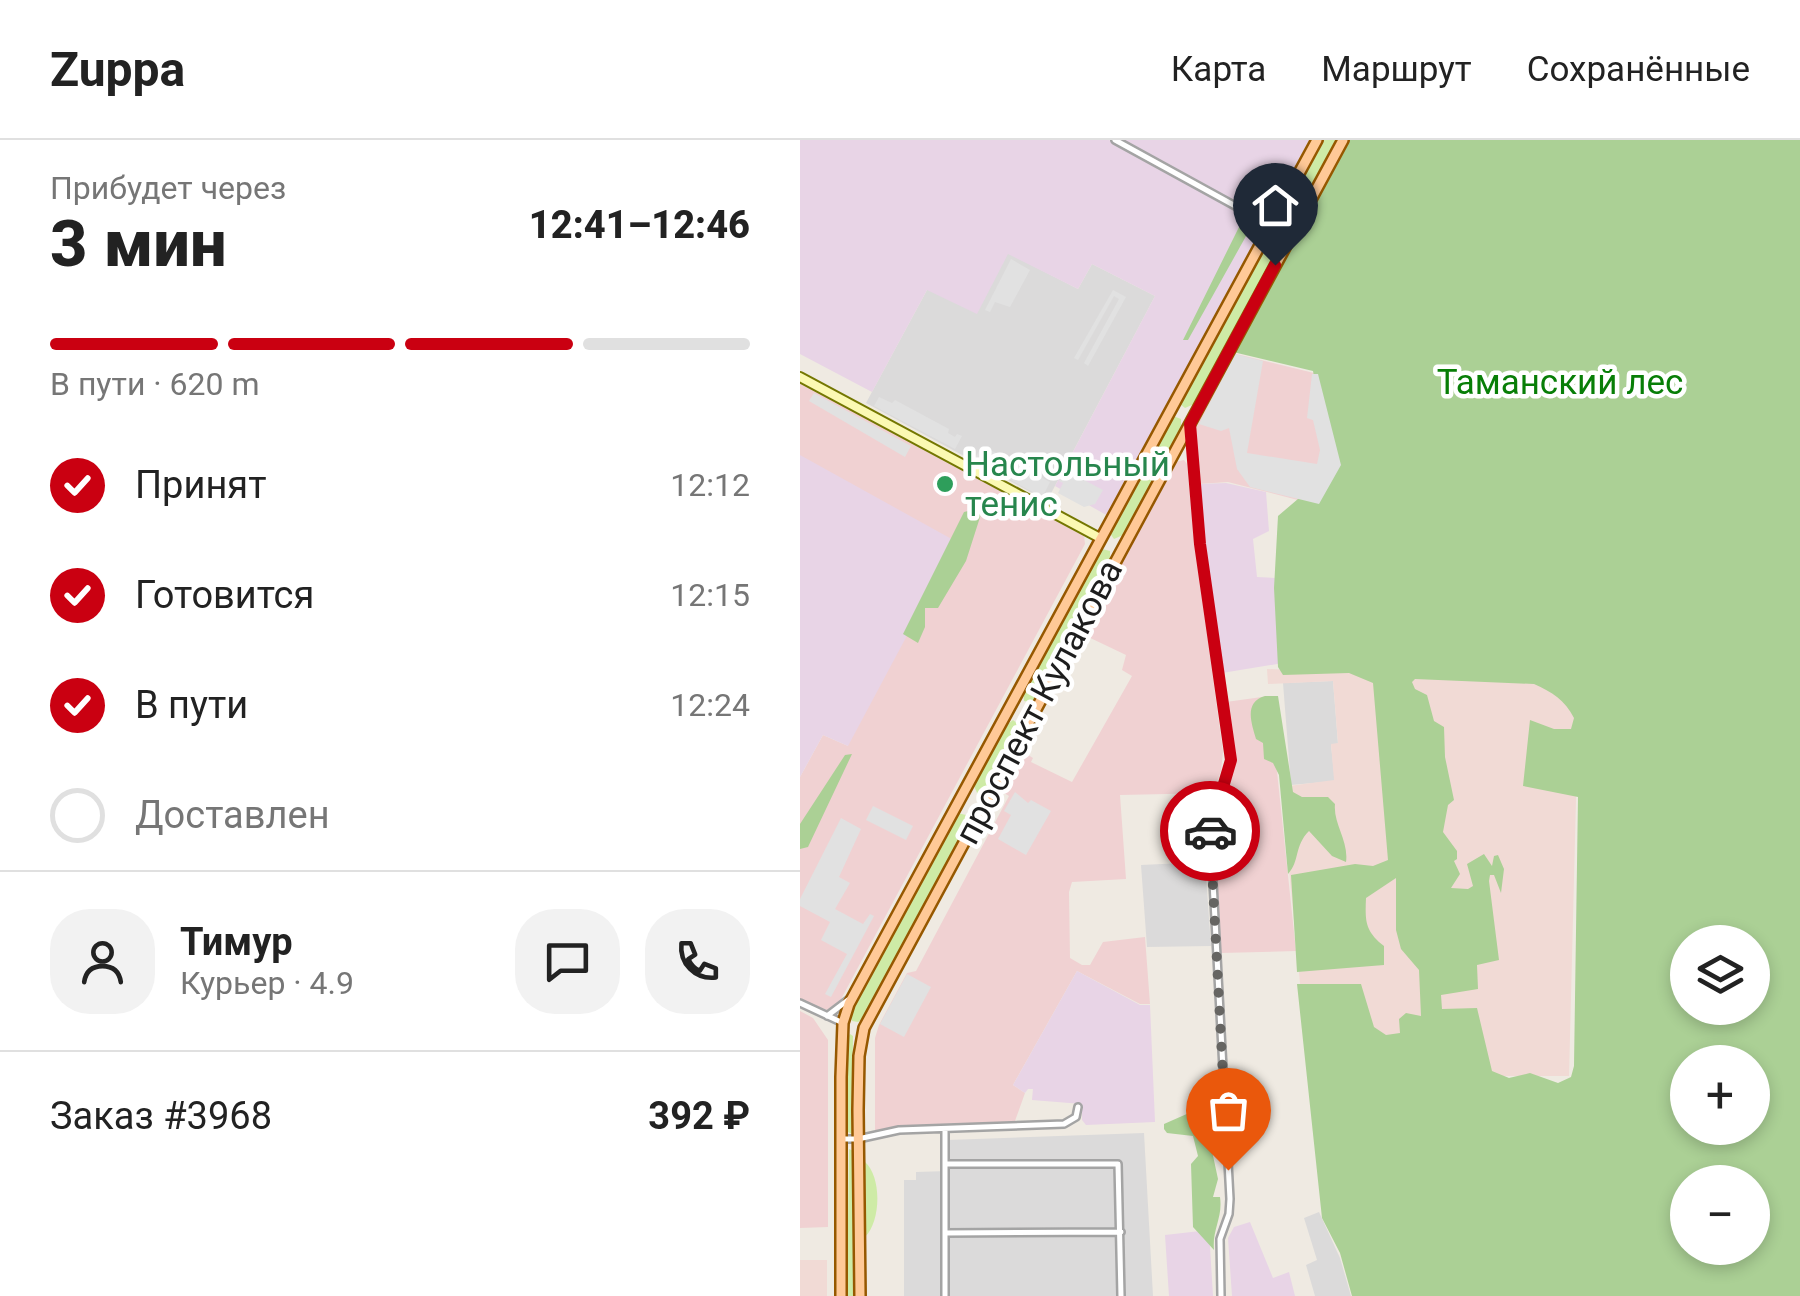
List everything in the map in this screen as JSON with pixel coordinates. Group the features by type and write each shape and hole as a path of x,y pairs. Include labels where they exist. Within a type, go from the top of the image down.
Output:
{"main road":[{"name":"проспект Кулакова","path":"841,1296 842,1036 838,1022 1317,140"},
{"name":"проспект Кулакова","path":"860,1296 858,1139 863,1030 1343,140"},
{"path":"1270,226 1290,236"},
{"path":"800,377 1120,551"},
{"path":"1171,406 1182,412 1190,424"},
{"path":"1009,703 1032,715"},
{"path":"956,804 978,816"},
{"path":"838,1022 863,1030"}],"street":[{"path":"1115,140 1270,226"},
{"path":"1190,424 1200,544 1231,760 1210,826 1230,1206 1220,1239 1222,1296"},
{"path":"826,1016 839,1009 856,990"},
{"path":"800,1003 838,1022"},
{"path":"813,1010 839,1009"},
{"path":"840,1138 858,1139 898,1130 1064,1124 1076,1117 1078,1107"},
{"path":"944,1129 945,1296"},
{"path":"944,1164 1118,1164 1120,1296"},
{"path":"945,1233 1121,1232"}],"shaded area":[{"path":"800,140 1109,140 1264,225 1108,516 1055,486 1155,296 1092,264 1078,289 1008,254 977,314 927,290 872,392 800,354"},
{"path":"1120,140 1309,140 1266,220"},
{"path":"1008,253 1078,289 1092,264 1155,296 1047,501 866,403 927,290"},
{"path":"1011,259 1030,270 1010,307 995,302 990,312 985,310"},
{"path":"1113,290 1126,297 1088,366 1084,363 1119,299 1114,296 1078,360 1074,358"},
{"path":"1232,353 1318,374 1342,465 1321,506 1228,482 1198,484 1192,433"},
{"path":"1235,354 1263,361 1247,453 1317,464 1320,450 1313,420 1307,418 1312,374 1318,374 1341,465 1319,504 1250,487 1237,469 1229,428 1221,431 1199,424"},
{"path":"800,382 1084,535 1085,544 840,1001 827,1010 800,1000 800,777 823,735 848,746 800,456"},
{"path":"814,393 911,446 905,457 809,401"},
{"path":"879,397 892,403 895,400 949,429 948,433 955,437 962,436 955,449 874,406"},
{"path":"985,447 1050,482 1045,492 1040,496 974,460"},
{"path":"800,455 957,542 848,746 823,735 800,777"},
{"path":"1184,460 1223,752 1221,771 1213,793 1120,795 1126,879 1072,882 1069,892 1070,958 1090,965 1103,942 1145,937 1150,1004 1140,1004 1077,971 1013,1085 1025,1093 1015,1121 875,1133 875,1038 879,1025 907,973 916,971 1009,796 998,789 1020,750 1033,758 1031,762 1072,782 1132,676 1122,670 1126,655 1082,634 1175,462"},
{"path":"1065,470 1103,490 1095,504 1084,507 1058,493"},
{"path":"1226,483 1266,492 1269,531 1253,539 1257,577 1276,578 1283,663 1222,673 1198,484"},
{"path":"1267,669 1579,681 1569,1076 1309,1076 1281,787 1334,780 1331,744 1338,743 1333,681 1268,684"},
{"path":"1333,681 1338,744 1331,745 1335,781 1291,785 1283,683"},
{"path":"1269,696 1296,951 1220,953 1212,839 1214,820 1231,774 1232,741 1226,702"},
{"path":"1015,792 1028,803 1031,800 1051,811 1026,855 998,839 1011,815 1004,811"},
{"path":"873,806 913,826 906,840 866,820"},
{"path":"841,818 861,829 839,877 850,883 835,909 863,924 870,914 874,916 831,997 825,994 847,954 821,940 830,922 800,906 800,899"},
{"path":"1205,862 1211,946 1147,947 1141,865"},
{"path":"1077,971 1140,1005 1150,1005 1155,1122 1086,1125 1082,1104 1032,1100 1033,1089 1025,1093 1013,1085"},
{"path":"907,974 931,987 904,1037 880,1024"},
{"path":"800,1011 813,1018 828,1040 828,1227 800,1228"},
{"path":"1144,1133 1153,1296 904,1296 904,1180 916,1180 916,1172 948,1171 947,1140"},
{"path":"1319,1212 1340,1258 1351,1296 1315,1296 1306,1265 1317,1260 1304,1218"},
{"path":"1250,1222 1273,1278 1289,1272 1295,1296 1232,1296 1228,1238 1234,1227"},
{"path":"1209,1230 1213,1296 1169,1296 1165,1235"},
{"path":"800,1260 827,1260 827,1296 800,1296"}],"green space":[{"path":"1323,140 1337,140 1291,223 1282,225 1280,218"},
{"name":"Таманский лес","path":"1350,140 1800,140 1800,1296 1352,1296 1340,1253 1322,1218 1297,984 1361,984 1374,1027 1386,1035 1400,1033 1399,1019 1406,1013 1421,1016 1419,970 1401,949 1396,930 1396,878 1366,898 1368,925 1384,946 1384,965 1297,972 1291,875 1355,864 1373,866 1388,860 1373,683 1349,673 1283,675 1278,667 1274,588 1278,516 1312,487 1330,460 1313,371 1233,352","holes":["1415,679 1534,684 1557,697 1574,718 1571,729 1554,729 1530,720 1523,786 1578,797 1574,1066 1571,1077 1558,1083 1530,1073 1509,1078 1492,1071 1477,1008 1442,1009 1441,995 1478,989 1477,965 1499,960 1489,881 1490,875 1494,875 1501,893 1504,869 1498,855 1494,856 1492,866 1484,854 1467,864 1473,886 1451,888 1460,874 1454,861 1457,851 1443,832 1448,805 1454,800 1445,757 1444,727 1434,721 1427,695 1415,689"]},
{"path":"1242,221 1247,221 1250,229 1188,340 1183,340"},
{"path":"1274,234 1281,244 1194,404 1185,408 1180,404 1181,398"},
{"path":"1173,416 1181,419 1181,427 1123,535 1114,539 1109,532"},
{"path":"982,511 966,561 938,608 925,608 925,627 918,643 903,634 964,512"},
{"path":"1102,549 1110,551 1110,560 1036,698 1024,701 1023,691"},
{"path":"1265,696 1278,696 1293,792 1302,797 1328,797 1335,804 1346,862 1332,856 1309,831 1288,874 1279,775 1273,763 1264,759 1263,743 1256,739 1251,720 1254,703"},
{"path":"1013,720 1018,729 985,792 978,795 974,786"},
{"path":"852,754 808,847 800,849 800,824 845,755"},
{"path":"957,813 966,815 965,829 864,1018 852,1021 850,1012"},
{"path":"850,1034 852,1134 846,1131 846,1041"},
{"path":"1189,1113 1208,1121 1212,1133 1208,1148 1218,1179 1213,1197 1220,1197 1221,1204 1214,1250 1193,1227 1191,1164 1198,1156 1193,1136 1167,1133 1164,1129 1164,1124"},
{"path":"849,1149 856,1152 856,1296 847,1296"},
{"path":"865,1162 877,1188 877,1210 865,1237"}],"way so far":[{"path":"1210,831 1228,1170"}],"place":[{"name":"Настольный тенис","path":"945,484"}],"route":[{"path":"1210,831 1231,760 1200,544 1190,424 1275,265"}]}
